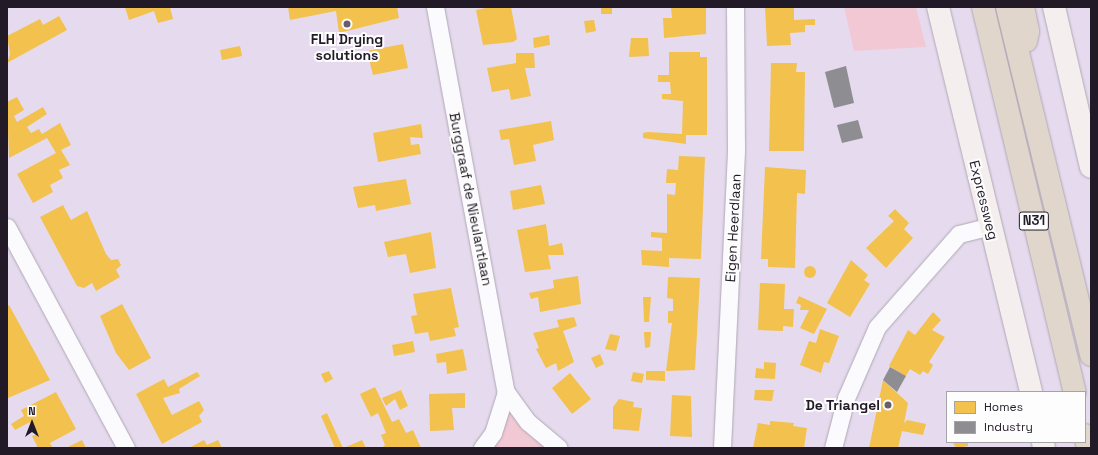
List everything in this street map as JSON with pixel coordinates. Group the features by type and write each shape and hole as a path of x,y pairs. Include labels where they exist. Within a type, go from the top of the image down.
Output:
{"highway":[{"path":"968,7 994,51"},
{"name":"N31","path":"983,7 1075,391"},
{"name":"N31","path":"1007,7 1091,355"},
{"path":"1020,61 1028,31 1024,7"}],"street":[{"name":"Burggraaf de Nieulantlaan","path":"435,7 506,392 528,422 559,448"},
{"name":"Eigen Heerdlaan","path":"722,448 736,149 735,7"},
{"name":"Expressweg","path":"938,7 1031,391"},
{"path":"1054,7 1086,122 1091,167"},
{"path":"833,448 846,398 878,327 960,234 990,226"},
{"path":"7,227 126,448"},
{"name":"Burggraaf de Nieulantlaan","path":"482,448 493,433 506,392"}],"shaded area":[{"path":"844,7 916,7 926,47 854,51"},
{"path":"507,408 550,448 490,448"}],"building: Homes":[{"path":"125,7 170,7 173,19 158,23 154,11 129,20"},
{"path":"288,7 397,7 399,18 339,33 336,11 290,20"},
{"path":"490,7 511,7 517,39 513,42 483,45 476,10"},
{"path":"601,7 612,7 612,14 601,14"},
{"path":"671,7 706,7 706,34 664,38 663,18 672,18"},
{"path":"765,7 794,7 794,20 815,19 815,25 805,25 805,32 790,33 791,45 767,46"},
{"path":"59,16 67,30 7,63 10,54 7,36 40,19 43,25"},
{"path":"594,20 596,31 586,33 584,21"},
{"path":"549,35 550,45 534,48 533,38"},
{"path":"631,38 648,38 649,56 629,57"},
{"path":"403,44 408,68 373,75 367,51"},
{"path":"240,46 242,56 222,60 220,50"},
{"path":"669,52 700,52 700,57 707,57 707,135 686,135 686,144 643,138 643,133 648,132 682,134 683,101 662,99 662,94 671,94 670,82 658,82 658,75 669,75"},
{"path":"516,53 534,53 535,68 525,68 531,96 511,100 509,89 492,92 487,68 516,63"},
{"path":"771,63 797,63 796,72 805,72 804,151 769,151"},
{"path":"17,97 24,110 14,116 17,122 43,107 47,114 27,127 31,133 39,129 42,134 60,123 71,145 61,150 70,165 59,170 63,178 50,185 53,192 33,203 17,174 56,153 47,138 9,158 7,102"},
{"path":"551,121 554,140 533,145 536,161 514,165 509,139 501,140 499,130"},
{"path":"421,124 423,138 410,137 411,145 419,144 421,154 378,162 373,133"},
{"path":"679,156 705,157 701,259 669,258 669,267 642,265 641,250 662,251 662,238 651,237 651,232 667,233 667,194 675,195 676,183 666,183 667,169 678,170"},
{"path":"765,167 806,170 805,194 797,193 795,268 768,267 768,259 761,259"},
{"path":"406,179 411,204 376,211 375,205 358,208 353,187"},
{"path":"541,185 545,204 513,210 510,191"},
{"path":"63,205 71,220 87,211 106,254 111,260 118,259 121,265 116,270 120,277 96,291 92,283 84,288 77,286 40,217"},
{"path":"895,209 909,223 904,229 913,238 886,268 866,248 894,221 888,216"},
{"path":"546,224 549,246 562,243 564,255 548,255 551,269 525,272 517,230"},
{"path":"431,232 436,268 410,273 406,254 388,257 384,242"},
{"path":"851,260 868,275 864,280 870,284 850,317 827,303"},
{"path":"810,266 814,268 816,272 814,276 810,278 806,276 804,272 806,268"},
{"path":"578,276 581,304 540,312 538,297 531,299 529,293 554,288 553,280"},
{"path":"668,277 700,278 695,370 666,371 672,323 668,323 668,311 673,311 673,299 667,298"},
{"path":"760,283 785,284 784,309 794,309 793,327 783,326 783,331 758,330"},
{"path":"451,288 459,327 454,328 456,336 430,341 428,332 415,334 411,316 417,315 413,294"},
{"path":"799,296 827,309 814,334 800,328 809,310 800,310 801,305 796,303"},
{"path":"643,297 651,297 649,322 644,322"},
{"path":"122,304 151,358 129,370 116,353 100,316"},
{"path":"9,305 50,380 8,398 7,306"},
{"path":"933,312 941,320 932,330 945,337 929,362 933,365 928,374 923,371 920,375 910,369 906,376 889,366 908,330 915,335"},
{"path":"574,317 577,326 563,331 574,362 558,371 556,363 546,368 536,349 539,348 533,333 559,327 557,320"},
{"path":"820,329 839,336 829,363 824,362 821,373 800,365 809,341 816,343"},
{"path":"644,332 651,332 650,347 645,348"},
{"path":"610,334 620,336 616,351 605,349"},
{"path":"413,341 415,352 394,356 392,345"},
{"path":"463,349 467,370 447,374 446,362 437,363 436,354"},
{"path":"600,354 604,364 596,368 591,358"},
{"path":"764,362 776,363 775,379 755,378 756,368 764,369"},
{"path":"329,371 333,379 325,383 321,374"},
{"path":"646,371 665,371 665,381 646,380"},
{"path":"197,372 200,376 179,389 180,393 163,398 172,415 199,401 204,410 199,416 202,422 162,444 136,394 164,379 168,387"},
{"path":"633,372 644,374 642,383 631,381"},
{"path":"570,373 591,399 572,414 552,388"},
{"path":"883,380 908,403 904,423 907,420 926,424 923,435 902,431 898,448 869,448"},
{"path":"375,387 392,422 399,419 406,433 413,430 421,448 382,448 385,445 381,435 386,433 378,413 371,417 360,394"},
{"path":"401,390 408,406 400,410 395,399 386,406 382,398"},
{"path":"755,390 774,390 772,401 754,400"},
{"path":"56,392 76,429 50,443 53,448 38,448 32,436 37,434 30,422 15,430 11,424 24,416 21,410"},
{"path":"465,393 465,408 452,408 454,430 430,431 429,394"},
{"path":"672,395 691,396 692,437 670,436"},
{"path":"619,399 634,402 633,407 642,408 639,431 613,429 613,407"},
{"path":"327,413 343,448 335,448 321,416"},
{"path":"770,421 794,423 793,426 807,428 804,448 753,448 758,423 770,425"},
{"path":"82,440 86,448 66,448"},
{"path":"204,440 207,445 218,440 222,448 189,448"},
{"path":"362,440 366,448 344,448"},
{"path":"968,443 968,446 957,448 953,444"}],"building: Industry":[{"path":"846,66 854,103 834,108 825,72"},
{"path":"858,120 863,138 842,143 837,125"},
{"path":"890,367 906,376 897,392 883,380"}],"place":[{"name":"FLH Drying solutions","path":"347,24"},
{"name":"De Triangel","path":"888,405"}]}
